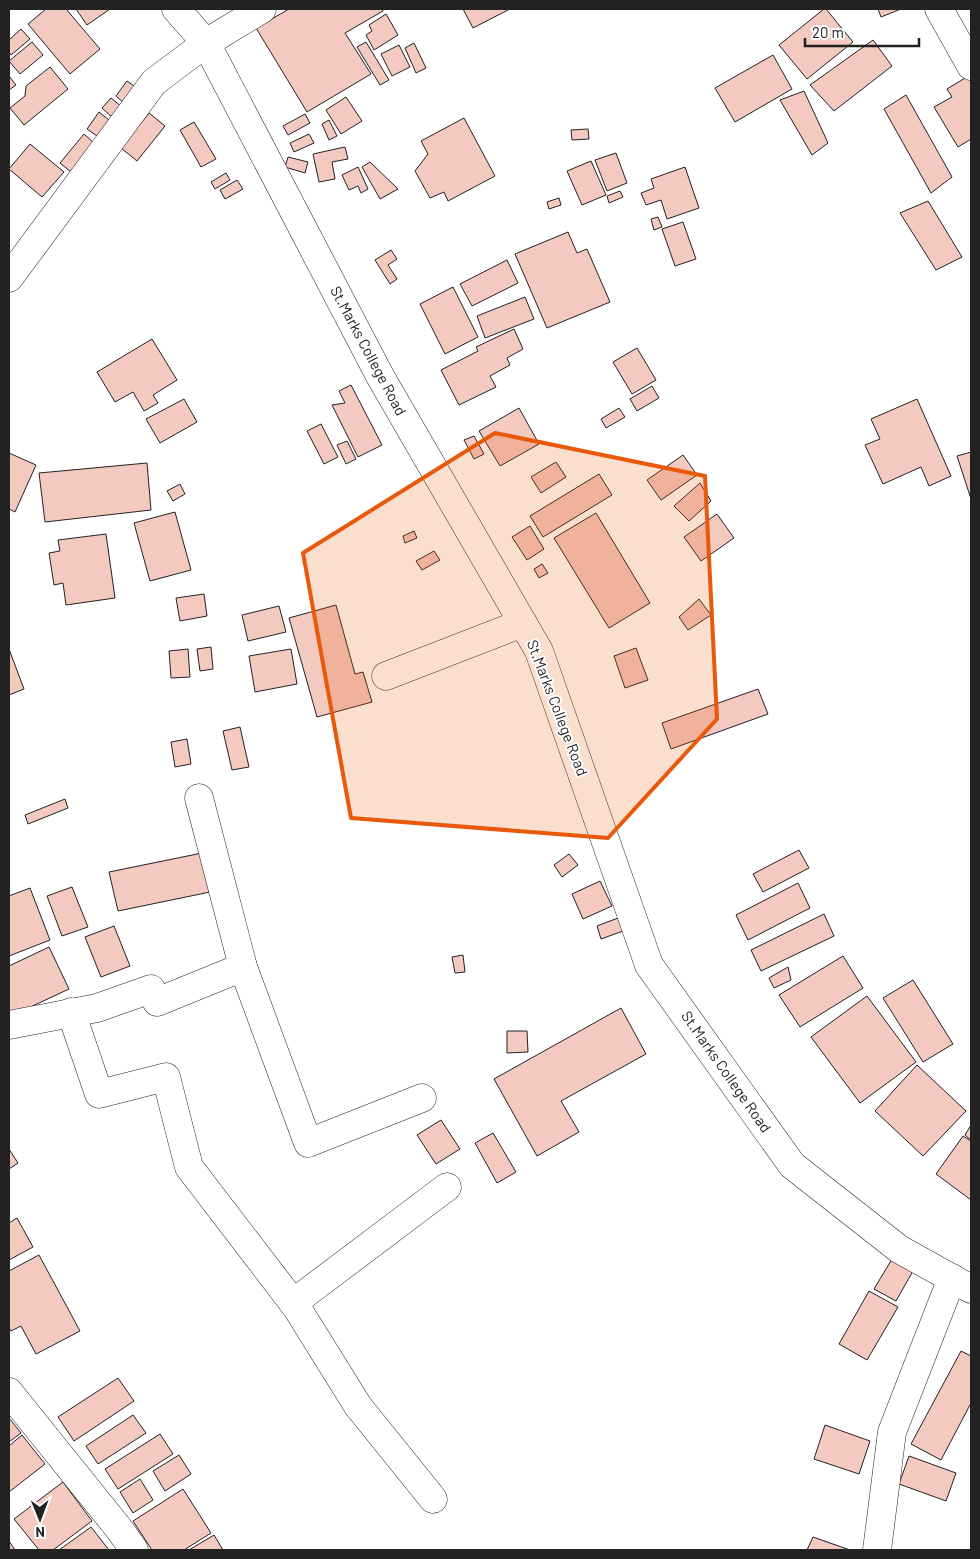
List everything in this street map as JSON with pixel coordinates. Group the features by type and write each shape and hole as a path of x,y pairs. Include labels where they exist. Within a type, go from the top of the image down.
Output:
{"street":[{"name":"St.Marks College Road","path":"176,9 206,43 380,376 539,651 649,965 792,1165 899,1249 962,1284"},
{"path":"9,278 154,82 206,43 262,9"},
{"path":"939,9 971,66"},
{"path":"386,676 522,622"},
{"path":"199,798 243,967 308,1143 422,1098"},
{"path":"9,1026 97,1008 151,989 157,1002 243,967"},
{"path":"71,1012 99,1094 166,1077 189,1167 294,1303 358,1406 433,1499"},
{"path":"294,1303 447,1187"},
{"path":"877,1550 892,1432 962,1284"},
{"path":"9,1392 134,1550"}],"highlighted area":[{"path":"495,433 705,476 717,719 608,838 351,818 303,553"}],"building":[{"path":"46,9 66,9 100,49 70,74 28,24"},
{"path":"76,9 110,9 87,25"},
{"path":"289,9 382,9 383,11 345,33 371,74 307,112 256,28"},
{"path":"463,9 508,9 508,10 473,28"},
{"path":"826,9 853,42 807,79 779,45"},
{"path":"878,9 901,9 881,17"},
{"path":"386,14 398,35 374,50 366,35 372,31 369,25"},
{"path":"21,29 30,39 11,55 9,52 9,40"},
{"path":"873,40 892,66 834,111 810,85"},
{"path":"32,42 43,55 20,74 9,61"},
{"path":"366,42 389,80 380,85 357,47"},
{"path":"414,43 426,68 416,73 405,48"},
{"path":"399,45 410,67 392,76 381,54"},
{"path":"773,55 792,89 735,122 715,88"},
{"path":"50,67 68,89 24,125 10,108 25,96 26,86"},
{"path":"970,75 971,139 958,147 934,107 952,97 947,89"},
{"path":"9,76 16,85 9,90"},
{"path":"127,81 137,88 125,104 116,96"},
{"path":"804,91 828,143 812,155 780,100"},
{"path":"906,95 952,177 931,193 884,109"},
{"path":"346,97 362,121 341,134 326,110"},
{"path":"111,98 122,107 113,118 102,108"},
{"path":"99,112 109,120 97,136 87,129"},
{"path":"149,113 165,126 137,161 121,148"},
{"path":"305,114 310,123 288,135 283,126"},
{"path":"464,118 495,176 448,201 444,192 430,198 415,171 428,154 421,141"},
{"path":"329,120 337,136 329,140 322,124"},
{"path":"194,122 216,159 201,167 180,130"},
{"path":"588,129 589,139 572,140 571,130"},
{"path":"84,134 94,143 71,172 60,163"},
{"path":"309,134 314,143 294,152 290,143"},
{"path":"30,144 64,172 42,197 9,169"},
{"path":"345,147 348,159 332,162 335,179 319,182 313,154"},
{"path":"616,153 627,183 607,191 595,160"},
{"path":"288,157 308,162 305,173 285,167"},
{"path":"591,161 606,195 582,205 567,171"},
{"path":"370,162 398,189 380,199 362,167"},
{"path":"358,167 368,189 361,193 358,186 349,190 342,175"},
{"path":"685,167 699,208 667,219 661,200 646,205 641,193 654,188 651,179"},
{"path":"226,173 230,180 215,189 211,182"},
{"path":"237,180 243,189 225,199 220,190"},
{"path":"620,191 623,197 609,203 607,196"},
{"path":"559,198 561,205 549,209 547,202"},
{"path":"928,201 962,257 936,270 900,213"},
{"path":"658,217 662,227 654,230 651,219"},
{"path":"683,222 696,259 675,266 662,229"},
{"path":"568,232 577,253 587,249 610,302 547,328 515,254"},
{"path":"391,250 397,259 388,265 397,279 390,284 375,260"},
{"path":"507,260 518,283 472,306 460,284"},
{"path":"453,287 478,337 445,354 420,304"},
{"path":"525,297 534,319 485,338 477,316"},
{"path":"514,329 523,349 507,358 510,365 490,376 496,387 459,405 441,370 478,351 476,347"},
{"path":"152,339 177,380 153,395 158,403 144,411 133,392 115,402 97,372"},
{"path":"637,348 656,380 632,394 613,362"},
{"path":"351,385 382,445 358,457 332,405 345,403 339,391"},
{"path":"652,386 659,398 637,411 630,399"},
{"path":"184,399 197,422 160,443 146,419"},
{"path":"917,399 951,476 929,486 921,467 883,484 865,445 880,439 871,419"},
{"path":"519,408 539,444 500,466 479,431"},
{"path":"619,408 625,417 606,428 601,419"},
{"path":"321,424 338,457 324,464 307,431"},
{"path":"474,436 484,454 474,459 464,440"},
{"path":"347,441 356,459 346,464 337,445"},
{"path":"971,452 971,499 957,456"},
{"path":"9,453 36,465 15,512 9,509"},
{"path":"683,455 697,475 661,500 647,480"},
{"path":"556,462 566,477 541,493 531,477"},
{"path":"147,463 151,510 45,522 39,473"},
{"path":"599,474 612,495 543,537 530,516"},
{"path":"700,483 711,501 689,521 674,506"},
{"path":"180,484 185,494 173,501 167,491"},
{"path":"175,512 191,570 150,581 134,523"},
{"path":"596,513 650,603 609,628 554,538"},
{"path":"717,514 734,538 701,561 684,537"},
{"path":"530,526 544,549 527,560 512,537"},
{"path":"414,531 417,538 405,543 403,536"},
{"path":"106,534 115,598 66,605 63,583 54,585 49,553 60,551 58,540"},
{"path":"434,551 440,560 422,570 416,561"},
{"path":"542,564 548,573 539,578 534,569"},
{"path":"204,594 207,616 180,621 176,598"},
{"path":"699,599 711,615 688,630 679,617"},
{"path":"336,605 355,674 363,672 372,702 317,717 289,618"},
{"path":"279,606 286,632 248,641 242,615"},
{"path":"211,647 213,669 200,671 197,649"},
{"path":"636,648 648,680 625,688 614,656"},
{"path":"9,649 24,689 9,695"},
{"path":"188,649 190,677 171,678 169,651"},
{"path":"291,649 297,684 255,692 249,656"},
{"path":"758,689 768,714 671,749 662,723"},
{"path":"240,727 249,767 232,770 223,731"},
{"path":"187,739 191,764 175,767 171,742"},
{"path":"65,799 68,808 28,824 25,815"},
{"path":"799,850 809,868 763,892 753,874"},
{"path":"207,852 215,891 118,911 109,872"},
{"path":"569,854 578,865 562,877 554,865"},
{"path":"600,881 612,906 583,919 572,894"},
{"path":"798,883 810,908 748,940 736,915"},
{"path":"72,887 88,927 62,936 47,896"},
{"path":"30,888 50,940 9,956 9,896"},
{"path":"824,914 834,936 761,971 751,950"},
{"path":"618,918 623,931 601,939 597,926"},
{"path":"114,926 130,966 101,977 85,937"},
{"path":"49,947 69,989 9,1017 9,966"},
{"path":"463,955 465,972 455,973 452,957"},
{"path":"843,956 863,988 800,1027 779,995"},
{"path":"788,967 791,980 774,988 769,978"},
{"path":"913,980 953,1044 923,1062 883,998"},
{"path":"867,996 916,1062 860,1103 811,1037"},
{"path":"621,1008 646,1054 561,1101 579,1132 537,1156 494,1079"},
{"path":"507,1031 527,1031 528,1052 507,1053"},
{"path":"917,1065 966,1111 923,1156 875,1111"},
{"path":"441,1120 460,1149 436,1164 417,1135"},
{"path":"971,1125 971,1140 965,1135"},
{"path":"493,1133 516,1172 497,1183 475,1143"},
{"path":"963,1136 971,1141 971,1200 936,1174"},
{"path":"9,1149 18,1163 9,1169"},
{"path":"17,1218 33,1247 9,1260 9,1223"},
{"path":"39,1255 80,1331 36,1354 21,1326 11,1331 9,1328 9,1271"},
{"path":"892,1259 913,1271 896,1301 874,1289"},
{"path":"869,1291 898,1307 867,1360 839,1344"},
{"path":"961,1351 971,1356 971,1403 941,1460 911,1444"},
{"path":"118,1378 134,1401 74,1441 58,1417"},
{"path":"133,1415 146,1433 98,1464 86,1446"},
{"path":"9,1418 21,1433 9,1442"},
{"path":"825,1425 870,1441 859,1474 814,1459"},
{"path":"160,1434 173,1454 118,1489 105,1469"},
{"path":"22,1435 45,1464 9,1492 9,1446"},
{"path":"179,1455 191,1474 165,1491 153,1471"},
{"path":"909,1456 956,1473 946,1501 899,1484"},
{"path":"140,1479 153,1500 133,1513 120,1492"},
{"path":"63,1482 92,1521 53,1550 39,1550 14,1519"},
{"path":"183,1489 211,1533 184,1550 152,1550 133,1521"},
{"path":"91,1527 109,1550 59,1550"},
{"path":"214,1535 223,1550 189,1550"},
{"path":"813,1537 850,1550 807,1550"},
{"path":"9,1541 15,1550 9,1550"}]}
